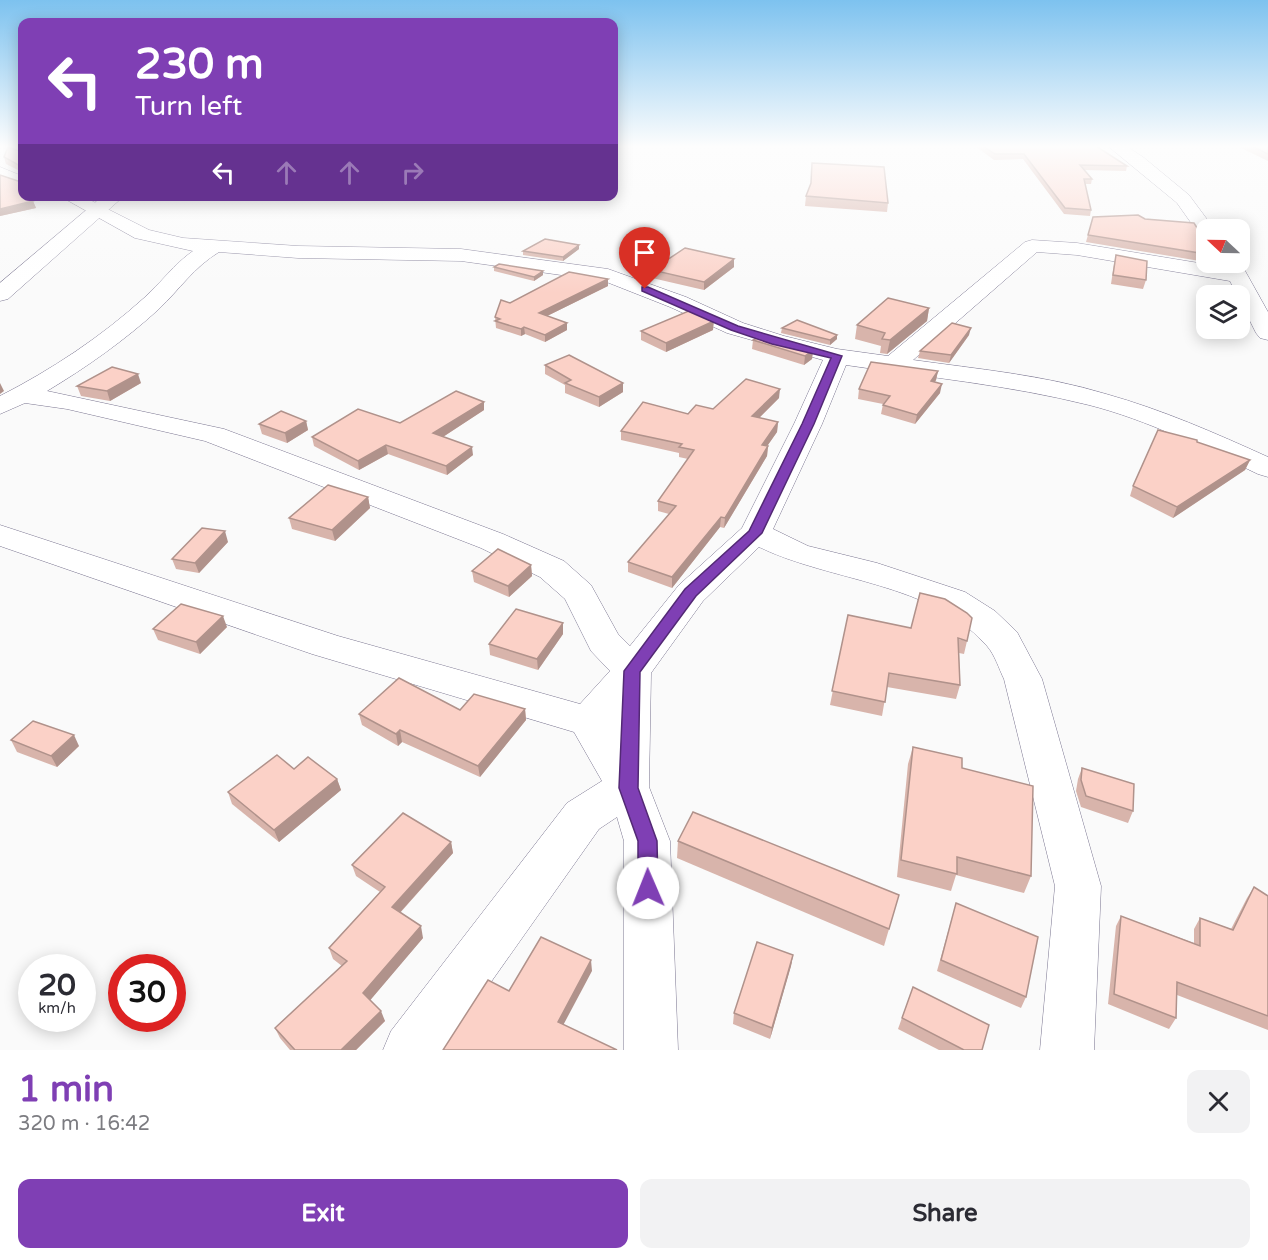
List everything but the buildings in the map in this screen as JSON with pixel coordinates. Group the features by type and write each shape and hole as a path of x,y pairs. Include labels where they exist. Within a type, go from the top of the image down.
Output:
{"highway":[{"path":"0,294 109,201"}],"street":[{"path":"1177,195 1198,219"},
{"path":"78,201 142,234 212,248 460,255 586,270 628,282 735,328 776,341 837,356 1021,383 1097,399 1177,426 1268,468"},
{"path":"892,365 1032,246 1077,249 1196,264"},
{"path":"11,401 118,331 154,301 194,257 212,248"},
{"path":"1236,273 1268,333"},
{"path":"588,721 632,671 691,593 755,533 808,424 837,356"},
{"path":"11,401 67,401 214,435 492,541 552,569 579,593 604,642 632,671 628,788"},
{"path":"755,533 797,553 865,571 953,600 982,620 1004,641 1023,679 1078,886 1067,1050"},
{"path":"0,535 122,574 286,633 460,686 588,721 628,788 647,841 651,1050"},
{"path":"410,1050 584,816 628,788"}],"route":[{"path":"645,289 735,328 837,356 808,424 755,533 691,593 632,671 628,788 647,841 648,888"}]}
